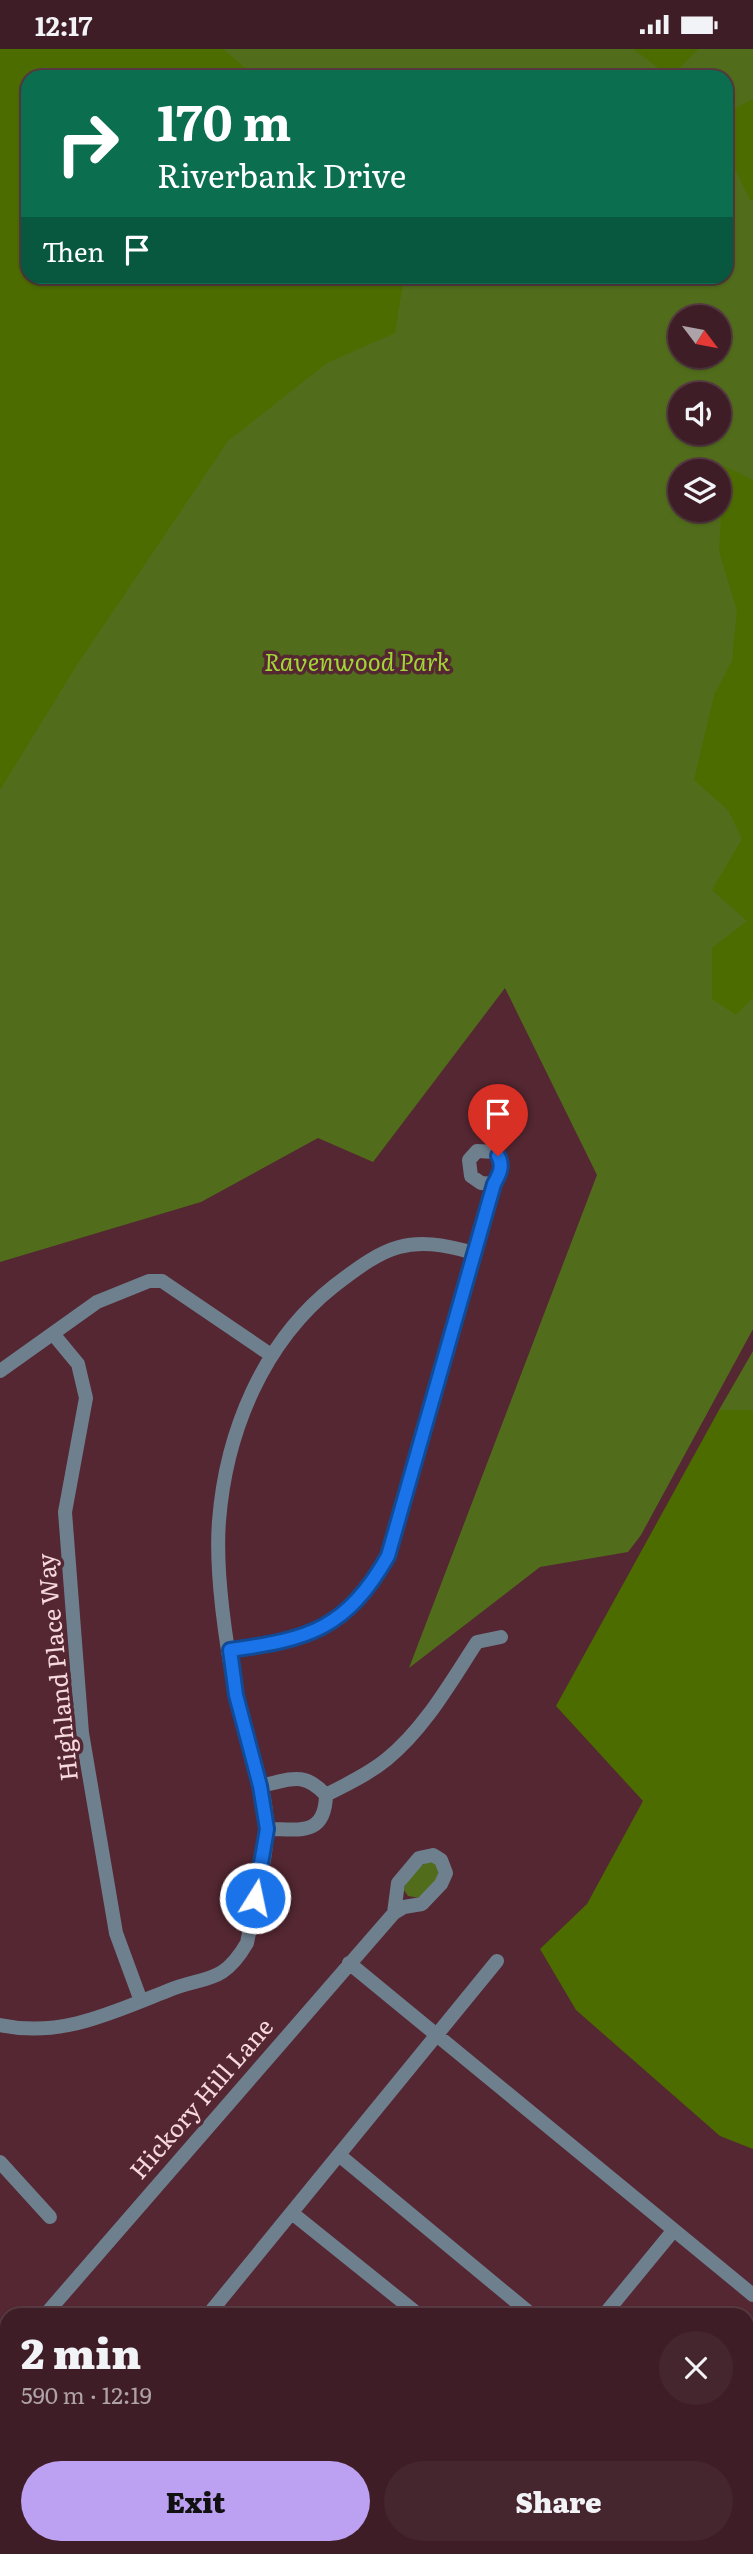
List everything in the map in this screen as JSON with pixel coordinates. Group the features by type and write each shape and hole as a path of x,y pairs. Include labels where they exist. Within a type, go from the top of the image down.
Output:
{"street":[{"path":"230,1650 287,1642 318,1631 355,1603 388,1556 494,1184"},
{"path":"0,2025 24,2030 64,2028 115,2013 174,1988 212,1980 240,1956 247,1943 267,1829 260,1786 236,1695 220,1576 218,1522 230,1454 245,1407 271,1355 319,1298 375,1254 415,1243 441,1244 474,1253"},
{"path":"0,1371 97,1302 149,1281 162,1281 271,1355"},
{"name":"Highland Place Way","path":"54,1335 78,1364 86,1398 65,1512 82,1733 116,1933 141,2001"},
{"path":"326,1795 386,1760 431,1712 477,1642 501,1637"},
{"path":"260,1786 301,1777 315,1783 326,1795 326,1812 317,1824 305,1830 267,1829"},
{"name":"Hickory Hill Lane","path":"51,2308 394,1913"},
{"path":"214,2308 497,1961"},
{"path":"349,1963 436,2038 753,2295"},
{"path":"339,2155 523,2308"},
{"path":"0,2162 50,2217"},
{"path":"292,2213 410,2308"},
{"path":"610,2308 673,2231"}],"green space":[{"name":"Ravenwood Park","path":"0,49 753,49 753,1329 641,1535 628,1552 540,1567 409,1668 597,1175 505,988 373,1162 318,1138 201,1202 0,1262"},
{"path":"0,49 223,49 248,70 21,70 21,284 403,284 395,333 327,363 228,441 75,668 0,790"},
{"path":"633,49 698,49 678,70 662,70"},
{"path":"753,99 753,200 750,200 733,165 733,109"},
{"path":"731,469 753,480 753,998 736,1015 712,999 712,948 747,921 712,890 742,839 728,810 694,780 714,695 732,661 737,611 719,551 721,522 731,522"},
{"path":"753,1351 753,1410 719,1410"},
{"path":"719,1410 753,1410 753,2149 720,2136 576,2010 540,1949 587,1904 643,1801 556,1706"},
{"path":"432,1861 439,1867 438,1878 420,1898 408,1896 404,1890 411,1875"}],"route":[{"path":"255,1898 267,1829 260,1786 236,1695 230,1650 287,1642 318,1631 355,1603 388,1556 494,1184 499,1175 501,1160 498,1156"}]}
